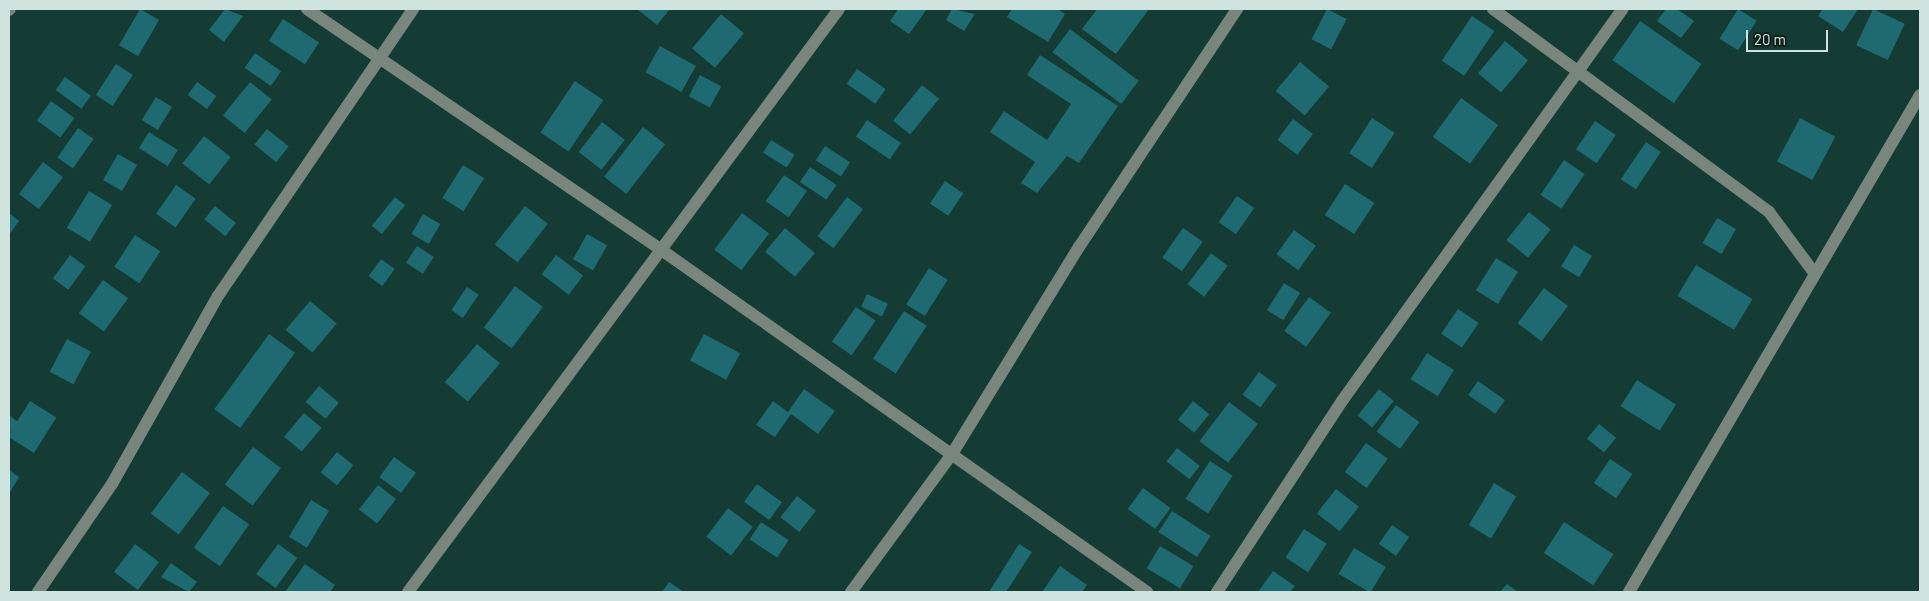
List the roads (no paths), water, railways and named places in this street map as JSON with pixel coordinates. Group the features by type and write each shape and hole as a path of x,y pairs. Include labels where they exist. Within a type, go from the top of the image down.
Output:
{"street":[{"path":"307,9 660,249 1147,592"},
{"path":"38,592 112,484 218,296 377,58 413,9"},
{"path":"408,592 839,9"},
{"path":"851,592 952,454 1079,247 1237,9"},
{"path":"1493,9 1768,212 1815,274"},
{"path":"1216,592 1342,401 1623,9"},
{"path":"1629,592 1920,95"}]}
